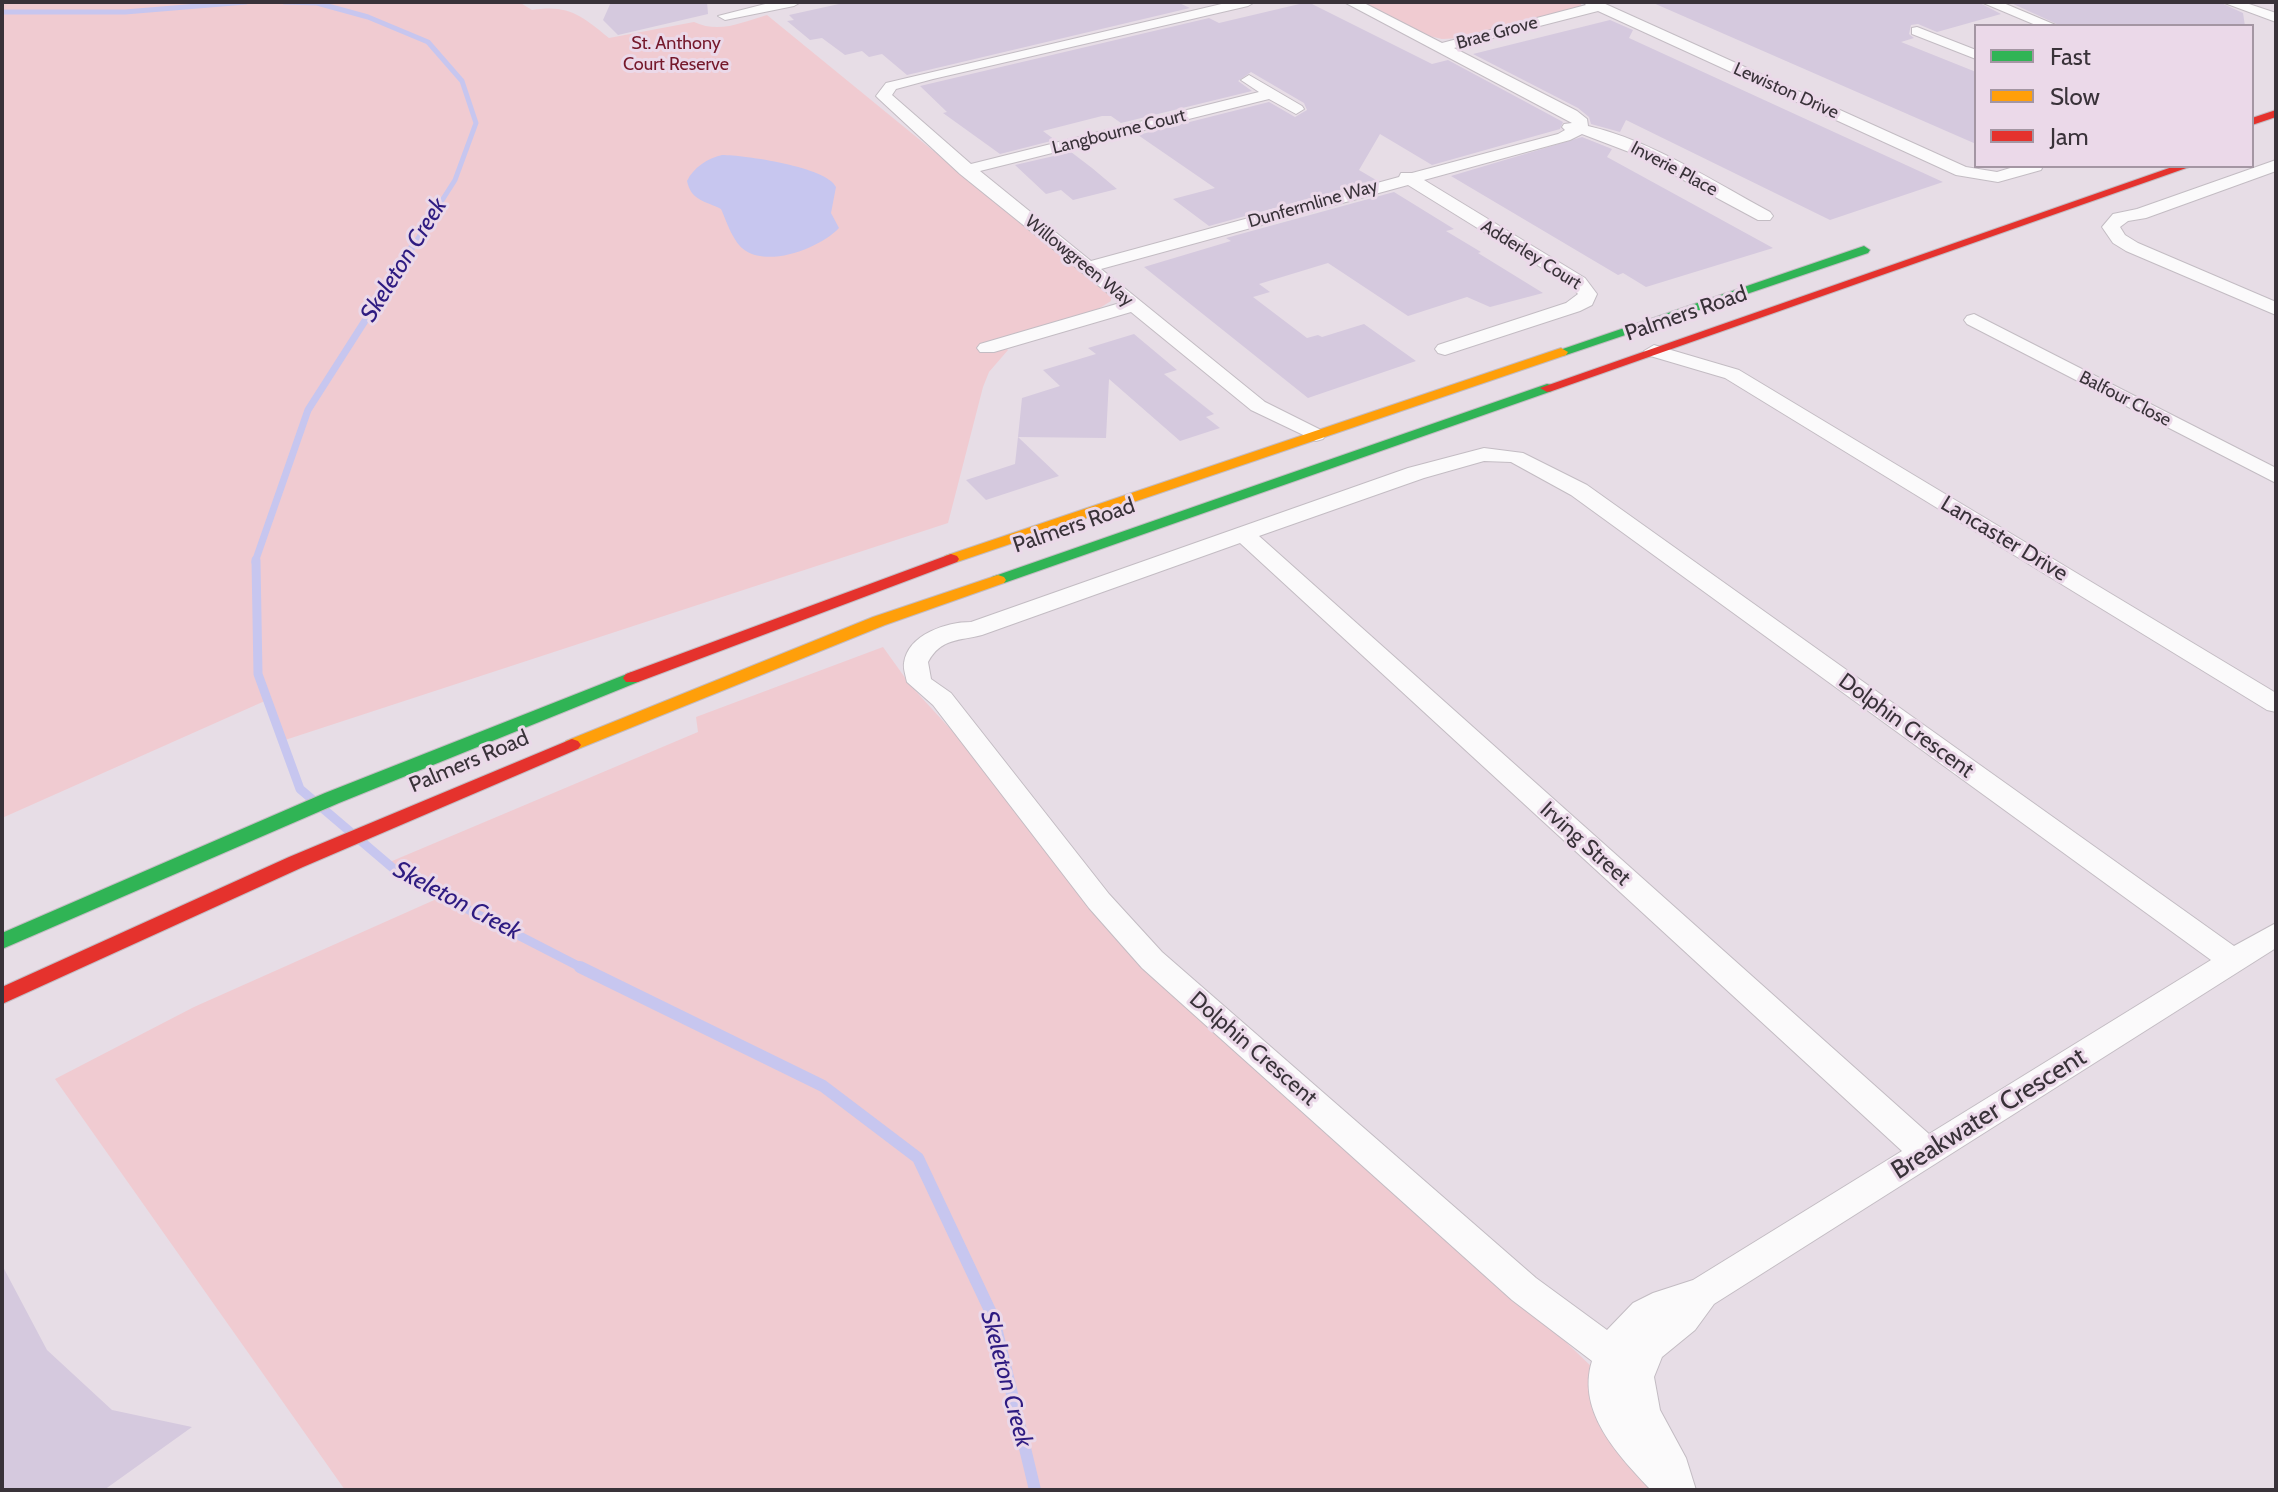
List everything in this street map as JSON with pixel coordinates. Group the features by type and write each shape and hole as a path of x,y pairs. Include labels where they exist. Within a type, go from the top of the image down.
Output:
{"main road":[{"path":"2254,121 2276,113"},
{"name":"Palmers Road","path":"2,996 483,781 879,621 2180,168"},
{"name":"Palmers Road","path":"2,941 458,745 892,580 1887,242"}],"street":[{"path":"725,16 794,2"},
{"name":"Willowgreen Way","path":"1248,2 881,88 884,96 901,114 966,170 1258,406 1316,435"},
{"path":"1351,2 1578,118 1575,128"},
{"path":"1988,2 2038,24"},
{"path":"2229,2 2276,18"},
{"name":"Brae Grove","path":"1442,47 1594,4"},
{"name":"Lewiston Drive","path":"1594,4 1952,166 1984,176 2001,176 2028,168"},
{"path":"1917,31 1974,54"},
{"path":"1955,46 1974,41"},
{"path":"1249,80 1296,109"},
{"name":"Langbourne Court","path":"966,170 1271,94"},
{"name":"Dunfermline Way","path":"1089,267 1407,177 1564,137 1575,128"},
{"name":"Inverie Place","path":"1575,128 1623,142 1758,220 1786,213"},
{"path":"2276,165 2140,214 2123,230 2164,258 2276,309"},
{"name":"Adderley Court","path":"1407,177 1587,289 1588,298 1580,305 1445,349"},
{"path":"987,348 1134,305"},
{"name":"Balfour Close","path":"1974,320 2276,477"},
{"path":"1454,325 1475,339"},
{"path":"1026,336 1046,354"},
{"name":"Lancaster Drive","path":"1606,337 1659,337 1680,341 1706,352 1732,374 2276,704"},
{"name":"Lancaster Drive","path":"1654,351 1732,374"},
{"name":"Willowgreen Way","path":"1258,406 1283,447"},
{"name":"Dolphin Crescent","path":"1625,1362 1524,1289 1152,960 1099,901 942,699 934,676 934,664 941,653 973,630 1416,473 1481,453 1500,452 1536,464 1579,490 2233,961"},
{"name":"Irving Street","path":"1244,535 1927,1153"},
{"name":"Breakwater Crescent","path":"1625,1362 1688,1313 1702,1293 2276,934"},
{"path":"1625,1362 1637,1401 1680,1490"}],"green space":[{"name":"St. Anthony Court Reserve","path":"2,2 519,2 532,10 566,10 609,38 694,22 713,27 731,26 767,15 1111,296 1111,301 1005,347 1008,350 989,372 983,387 948,523 282,741 267,700 2,818"},
{"path":"1360,2 1580,2 1581,7 1462,38 1442,39 1425,35"},
{"path":"883,647 911,686 965,745 1125,946 1523,1301 1594,1369 1662,1490 345,1490 55,1079 194,1007 441,897 385,864 698,732 696,717"}],"water":[{"path":"722,155 802,168 829,180 836,187 831,213 839,228 821,242 796,253 769,257 746,251 734,238 721,209 696,197 687,181 702,164"}],"building":[{"path":"611,2 707,2 708,14 618,35 603,20"},
{"path":"848,2 1177,2 1190,8 907,75 882,54 869,57 862,51 845,55 822,38 810,40 787,21 794,20 789,15"},
{"path":"1308,2 1432,64 1448,60 1563,122 1560,129 1432,165 1380,134 1359,170 1376,180 1209,226 1173,199 1215,188 1138,135 1269,102 1295,117 1307,110 1304,103 1251,72 1238,81 1252,91 1121,123 1111,116 1102,116 1043,131 1055,140 1000,154 943,113 947,112 920,86 1209,18 1219,23"},
{"path":"1651,2 1978,2 2001,14 1937,32 1918,24 1911,25 1909,34 1914,38 1901,42 1974,71 1974,143"},
{"path":"2009,2 2219,2 2243,13 2245,24 2057,24"},
{"path":"1610,20 1633,30 1629,38 1943,182 1830,220 1626,120 1620,132 1591,124 1589,117 1578,108 1473,54"},
{"path":"1582,137 1612,149 1607,157 1773,248 1646,287 1623,273 1618,275 1451,176"},
{"path":"1071,152 1117,189 1073,200 1061,190 1046,194 1015,165"},
{"path":"1394,192 1454,229 1446,231 1481,252 1478,253 1543,293 1490,307 1467,297 1408,316 1328,263 1259,284 1270,292 1253,297 1307,338 1322,337 1364,324 1416,361 1308,398 1144,267 1231,241 1226,238"},
{"path":"1134,334 1177,370 1164,374 1214,414 1206,417 1220,428 1180,441 1109,379 1106,438 1018,437 1022,398 1060,386 1043,370 1096,354 1088,348"},
{"path":"1018,437 1059,476 986,500 966,480 1015,464"},
{"path":"2,1265 47,1350 112,1410 192,1427 104,1490 2,1490"}],"waterway":[{"name":"Skeleton Creek","path":"2,12 125,12 246,2"},
{"name":"Skeleton Creek","path":"284,2 317,3 368,17 428,42 462,81 476,123 455,180 413,246"},
{"name":"Skeleton Creek","path":"255,562 308,410 414,244"},
{"name":"Skeleton Creek","path":"256,560 258,674 300,789 401,875 582,968"},
{"name":"Skeleton Creek","path":"582,968 823,1086 918,1158 994,1319 1035,1490"}],"traffic: fast":[{"path":"1561,352 1864,250"},
{"path":"998,580 1547,388"},
{"path":"2,941 332,798 632,678"}],"traffic: slow":[{"path":"951,559 1561,352"},
{"path":"572,745 879,621 998,580"}],"traffic: jam":[{"path":"2254,121 2276,113"},
{"path":"1547,388 2180,168"},
{"path":"632,678 951,559"},
{"path":"2,996 296,862 572,745"}]}
